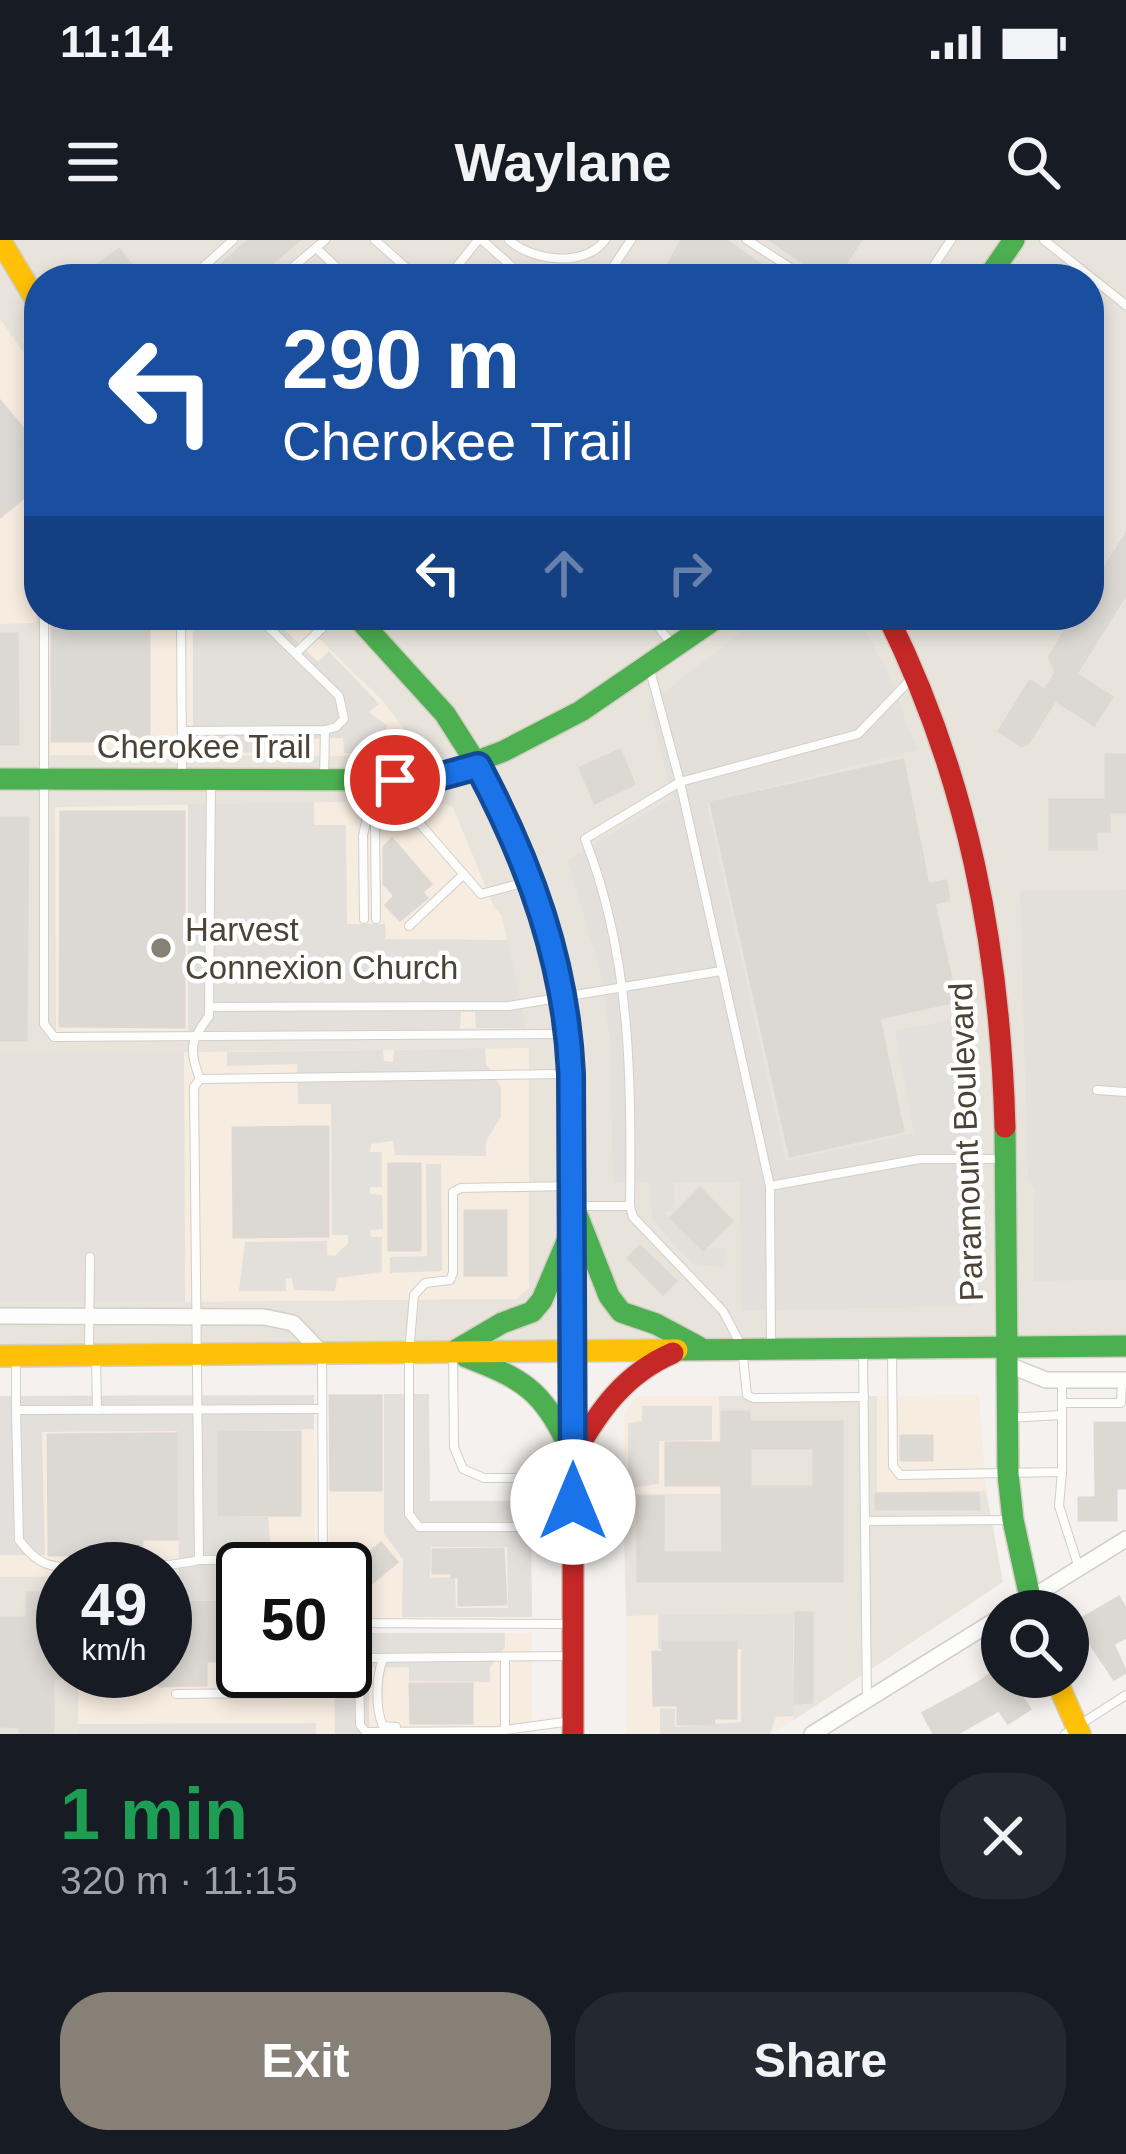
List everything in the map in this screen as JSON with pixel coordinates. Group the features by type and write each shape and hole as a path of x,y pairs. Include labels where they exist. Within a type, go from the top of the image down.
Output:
{"main road":[{"path":"0,240 24,280"},
{"path":"369,630 445,714 478,766 548,925 565,998 573,1207 573,1728"},
{"name":"Cherokee Trail","path":"0,778 427,780 478,766 649,667 701,630"},
{"name":"Paramount Boulevard","path":"894,630 915,675 958,799 987,917 1002,1030 1005,1418 1022,1590"},
{"path":"573,1207 609,1296 622,1312 656,1324 694,1348"},
{"path":"453,1352 502,1323 532,1312 542,1300 573,1207"},
{"path":"8,1356 742,1347 1004,1355 1126,1346"},
{"path":"573,1467 602,1406 624,1379 654,1360 694,1348"},
{"path":"453,1352 529,1381 552,1411 573,1467"},
{"path":"1062,1698 1074,1732"}],"street":[{"path":"0,1316 264,1316 292,1323 322,1353"},
{"path":"1004,1355 1046,1380 1124,1380"},
{"path":"1048,1590 1126,1539"},
{"path":"812,1734 981,1629"}],"lane":[{"path":"207,264 233,240"},
{"path":"297,264 325,240"},
{"path":"375,240 402,264"},
{"path":"460,264 480,240 508,264"},
{"path":"509,240 523,252 585,256 604,240"},
{"path":"1044,240 1074,264"},
{"path":"750,241 785,264"},
{"path":"316,248 333,264"},
{"path":"44,630 47,1032 54,1037 569,1033"},
{"path":"181,630 182,778"},
{"path":"182,731 325,730 344,719 339,697 272,630"},
{"path":"296,653 320,630"},
{"path":"661,630 676,648"},
{"path":"649,667 680,782 770,1186 771,1347"},
{"path":"864,1397 754,1398 744,1387 742,1347 708,1292 633,1217 630,1045 596,867 585,839 680,782 859,734 915,675"},
{"path":"324,780 325,730"},
{"path":"200,1079 194,1064 194,1037 210,1007 211,779"},
{"path":"364,780 376,919"},
{"path":"371,820 420,824 487,895 531,881"},
{"path":"364,919 363,836 371,820"},
{"path":"409,926 464,874"},
{"path":"210,1007 509,1006 721,970"},
{"path":"200,1079 571,1074"},
{"path":"199,1560 194,1087 200,1079"},
{"path":"1097,1090 1126,1092"},
{"path":"770,1186 920,1159 1005,1159"},
{"path":"573,1527 419,1527 412,1522 409,1352 417,1287 445,1282 453,1273 454,1192 460,1188 573,1207 630,1206"},
{"path":"90,1257 97,1410"},
{"path":"863,1348 866,1700"},
{"path":"892,1348 895,1472 1062,1472"},
{"path":"453,1352 454,1447 463,1469 484,1478 573,1467"},
{"path":"322,1353 323,1542"},
{"path":"8,1356 16,1410 19,1540 27,1551 46,1564 67,1566 174,1566 216,1561"},
{"path":"1062,1380 1059,1506 1079,1568"},
{"path":"1062,1403 1121,1403 1124,1380"},
{"path":"16,1410 322,1409"},
{"path":"1005,1418 1062,1415"},
{"path":"864,1521 1013,1520"},
{"path":"372,1623 573,1624"},
{"path":"573,1656 366,1658 359,1664 360,1725 367,1732 573,1728"},
{"path":"384,1658 379,1675 383,1726 484,1731"},
{"path":"505,1658 505,1730"},
{"path":"1074,1732 1126,1695"}],"shaded area":[{"path":"0,240 1126,240 1126,1348 0,1352"},
{"path":"0,319 24,353 24,623 0,624"},
{"path":"49,630 310,630 382,700 417,746 413,756 50,755"},
{"path":"193,630 285,630 318,662 329,651 379,704 369,712 388,726 378,745 365,738 364,753 344,753 343,738 300,739 299,753 210,752 209,739 193,737"},
{"path":"744,630 864,630 885,667 917,750 707,803 786,1161 914,1133 895,1031 974,1015 980,1294 971,1306 741,1311 740,1182 674,1183 674,1211 664,1212 702,1252 725,1248 724,1267 692,1264 652,1219 651,1183 613,1183 610,1040 601,974 567,860 673,797 649,704"},
{"path":"314,802 314,825 346,825 347,924 385,924 386,939 508,940 526,1028 476,1028 475,1012 461,1012 460,1029 188,1031 188,804"},
{"path":"439,802 453,807 494,907 502,916 526,1028 56,1032 55,807"},
{"path":"1126,890 1126,1280 1033,1281 1034,1188 1028,1180 1020,891"},
{"path":"485,1048 486,1064 501,1087 501,1117 486,1141 486,1156 395,1155 393,1141 371,1144 370,1152 382,1152 382,1187 370,1187 370,1194 382,1195 383,1229 370,1230 371,1237 382,1237 382,1272 337,1278 335,1291 294,1290 292,1278 286,1279 286,1291 239,1291 245,1242 327,1241 327,1255 335,1256 348,1243 348,1235 332,1235 331,1104 298,1104 297,1064 227,1066 227,1052 383,1050 384,1061 393,1062 394,1050"},
{"path":"529,1048 529,1288 516,1299 185,1302 184,1052"},
{"path":"184,1052 185,1302 0,1302 0,1053"},
{"path":"426,1164 441,1164 442,1271 390,1273 390,1257 427,1256"},
{"path":"329,1394 429,1394 430,1502 531,1501 532,1617 372,1618 372,1542 329,1542"},
{"path":"384,1394 429,1394 430,1501 531,1501 532,1617 402,1617 403,1559 384,1534","holes":["431,1547 507,1547 508,1608 456,1608 455,1577 430,1578"]},
{"path":"314,1395 315,1542 216,1542 216,1698 372,1698 372,1633 532,1633 532,1734 316,1734 315,1723 78,1724 78,1698 192,1698 192,1542 36,1542 36,1576 0,1577 0,1396"},
{"path":"314,1395 314,1429 218,1431 218,1516 268,1517 272,1542 216,1542 216,1600 192,1600 192,1542 179,1542 177,1431 42,1432 45,1542 36,1542 36,1555 0,1555 0,1396"},
{"path":"979,1395 986,1491 877,1492 877,1396"},
{"path":"637,1396 719,1396 720,1494 623,1494 624,1415"},
{"path":"719,1396 877,1396 877,1491 986,1491 1003,1582 981,1590 981,1597 794,1720 793,1614 626,1616 623,1494 720,1494"},
{"path":"642,1406 712,1406 712,1440 659,1441 659,1484 628,1488 628,1423 642,1421"},
{"path":"36,1576 36,1698 78,1698 78,1734 0,1734 0,1577"},
{"path":"793,1613 794,1720 770,1734 626,1734 626,1616"},
{"path":"793,1613 794,1716 776,1717 770,1734 660,1734 660,1708 675,1709 675,1727 741,1722 741,1649 658,1649 658,1615"},
{"path":"372,1633 505,1633 505,1647 490,1667 490,1682 409,1681 409,1667 372,1668"},
{"path":"334,1698 369,1698 369,1734 335,1734"},
{"path":"316,1723 316,1734 78,1734 78,1724"}],"building":[{"path":"249,240 299,240 271,264 222,264"},
{"path":"682,240 725,240 759,264 669,264"},
{"path":"770,240 861,240 845,264 806,264"},
{"path":"119,249 130,264 99,264"},
{"path":"0,401 24,430 24,497 0,517"},
{"path":"1126,534 1126,594 1104,629 1104,569"},
{"path":"52,630 149,630 149,741 52,741"},
{"path":"1066,630 1104,630 1076,674 1112,697 1094,725 1055,700 1022,746 999,731 1030,681 1045,691 1056,672 1049,657"},
{"path":"0,634 17,634 18,744 0,744"},
{"path":"620,750 634,784 595,803 580,768"},
{"path":"1106,755 1126,755 1126,812 1109,812 1109,831 1096,831 1096,849 1050,849 1050,800 1106,800"},
{"path":"903,760 928,884 946,881 949,900 934,903 956,1001 879,1018 903,1131 790,1156 711,803"},
{"path":"61,812 184,812 184,1027 60,1026"},
{"path":"0,818 28,818 26,1040 0,1040"},
{"path":"392,839 431,884 422,892 427,898 400,920 386,905 395,896 384,884 384,847"},
{"path":"328,1127 328,1236 234,1237 233,1128"},
{"path":"389,1164 420,1164 420,1250 389,1250"},
{"path":"700,1188 732,1221 703,1250 671,1218"},
{"path":"465,1211 506,1211 506,1275 465,1275"},
{"path":"640,1246 676,1281 663,1294 628,1258"},
{"path":"330,1396 381,1396 381,1490 331,1490"},
{"path":"722,1412 749,1412 750,1422 842,1422 842,1581 638,1581 637,1497 663,1497 663,1553 723,1553 722,1485 666,1485 666,1443 722,1443","holes":["750,1448 814,1448 814,1487 750,1487"]},
{"path":"1095,1423 1126,1423 1126,1488 1116,1488 1116,1520 1079,1520 1079,1498 1096,1498"},
{"path":"219,1432 300,1432 300,1515 219,1515"},
{"path":"176,1434 177,1539 49,1542 48,1435"},
{"path":"901,1436 932,1436 932,1460 901,1460"},
{"path":"876,1494 978,1494 979,1509 876,1509"},
{"path":"381,1543 397,1562 372,1583 372,1550"},
{"path":"503,1549 506,1604 459,1605 459,1577 433,1573 433,1550"},
{"path":"27,1593 36,1593 36,1698 53,1698 53,1734 20,1734 20,1727 0,1726 0,1618 27,1618"},
{"path":"1119,1597 1126,1610 1126,1637 1113,1644 1126,1672 1114,1679 1089,1642 1089,1614"},
{"path":"192,1602 216,1602 216,1661 206,1661 206,1685 192,1685"},
{"path":"796,1613 812,1613 812,1702 795,1703"},
{"path":"663,1642 736,1642 736,1718 713,1718 714,1724 678,1724 678,1705 654,1705 653,1652 663,1652"},
{"path":"980,1682 981,1698 1022,1698 1030,1709 1008,1723 999,1710 956,1734 934,1734 923,1713"},
{"path":"410,1684 472,1684 472,1723 411,1723"}],"traffic: fast":[{"path":"997,264 1014,240"},
{"path":"369,630 445,714 478,766 518,847 548,924 565,998 573,1158 573,1492"},
{"path":"0,779 427,780 504,751 581,711 699,630"},
{"path":"1005,1127 1008,1474 1028,1590"},
{"path":"578,1217 609,1296 621,1312 699,1347"},
{"path":"456,1350 532,1312 542,1300 570,1234"},
{"path":"677,1350 1126,1346"},
{"path":"466,1357 528,1388 549,1411 568,1445"}],"traffic: slow":[{"path":"0,240 24,280"},
{"path":"0,1356 677,1350"},
{"path":"1064,1698 1080,1734"}],"traffic: jam":[{"path":"894,630 939,738 975,865 996,994 1005,1127"},
{"path":"573,1456 614,1396 640,1372 673,1353"},
{"path":"573,1492 573,1734"}],"place":[{"name":"Harvest Connexion Church","path":"161,948"}],"route":[{"path":"395,780 427,780 478,766 518,847 558,963 571,1074 573,1502"}]}
